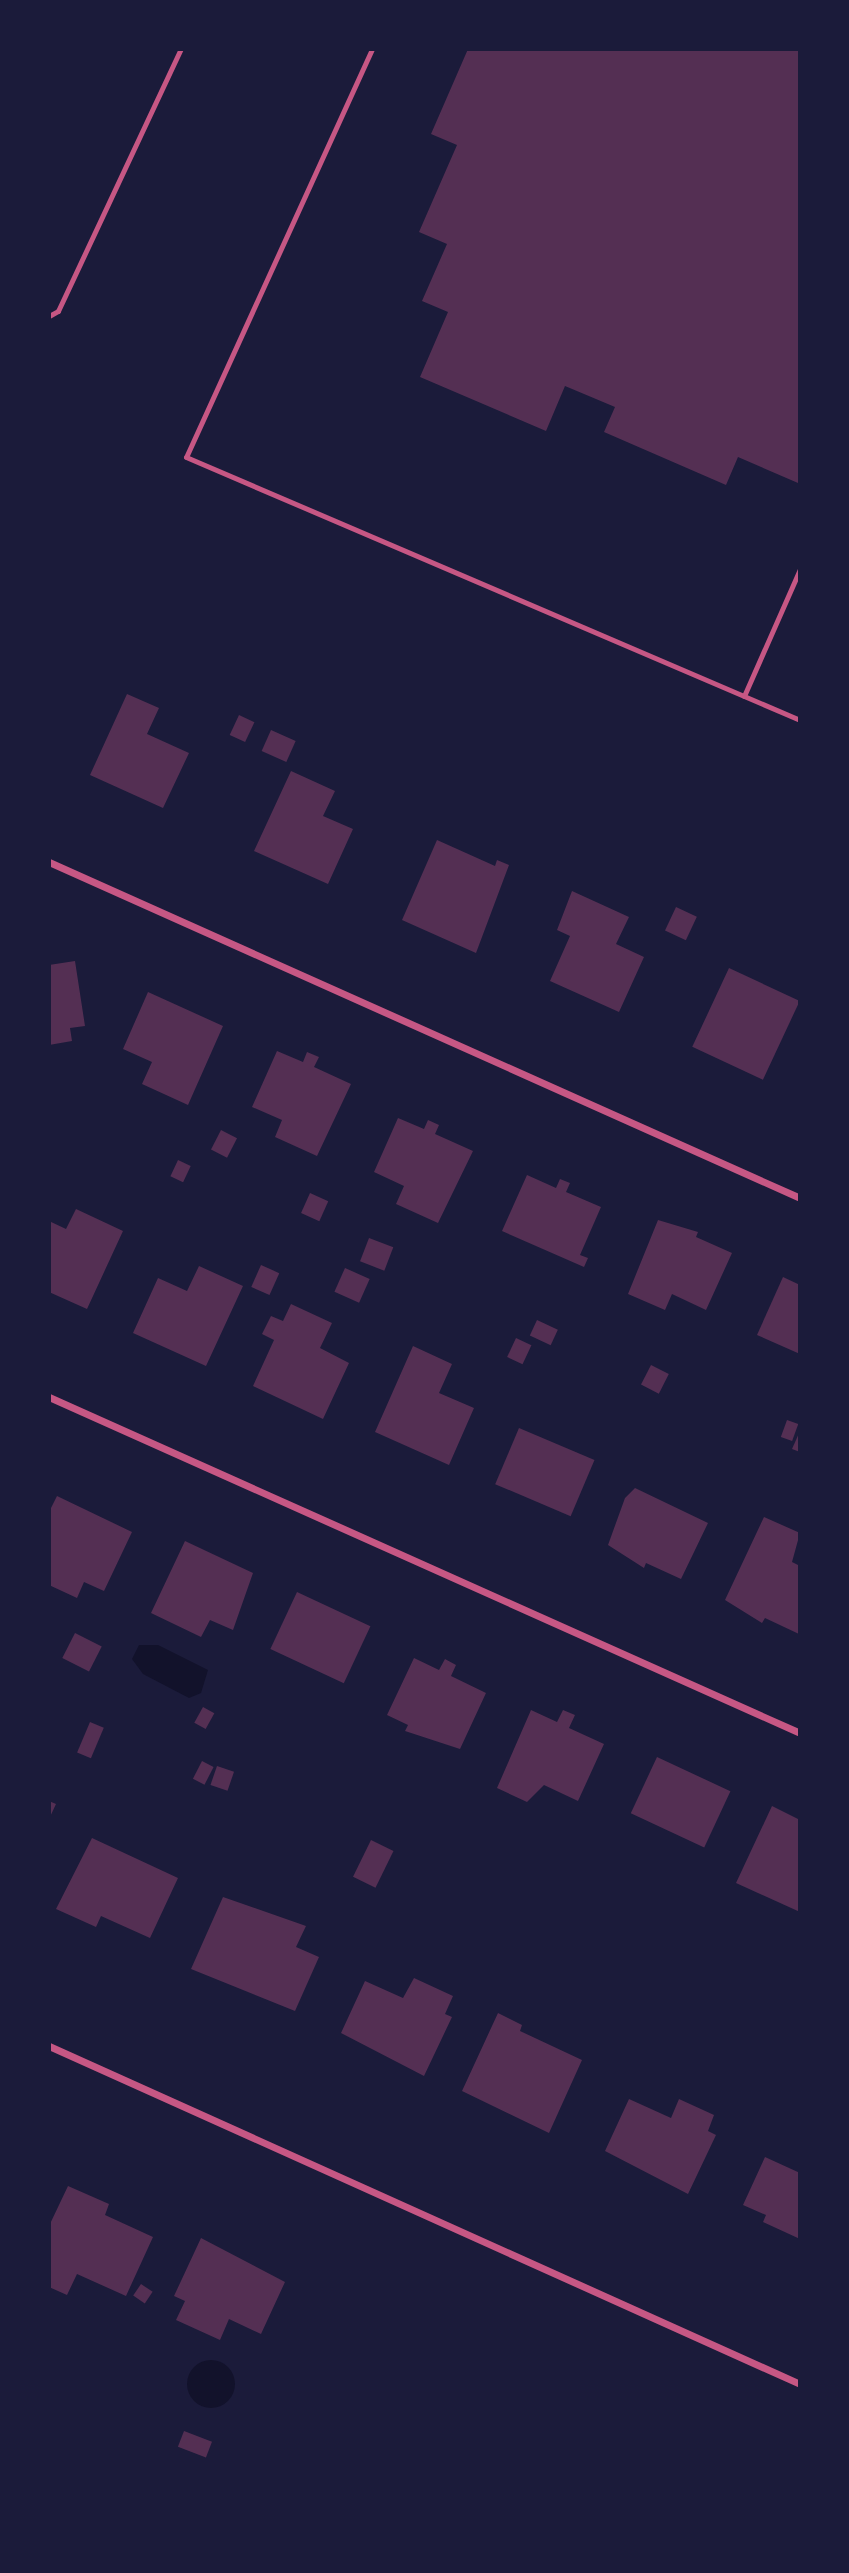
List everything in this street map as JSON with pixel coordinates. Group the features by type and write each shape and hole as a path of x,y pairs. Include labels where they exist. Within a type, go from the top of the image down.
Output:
{"street":[{"path":"49,862 800,1198"},
{"path":"49,1397 800,1734"},
{"path":"49,2046 800,2384"}],"lane":[{"path":"49,316 58,311 181,49"},
{"path":"372,49 186,457 800,720"},
{"path":"744,696 800,569"}],"shaded area":[{"path":"139,1645 158,1645 208,1670 201,1693 189,1698 143,1674 132,1659"},
{"path":"211,2360 228,2367 235,2384 228,2401 211,2408 194,2401 187,2384 194,2367"}],"building":[{"path":"468,49 800,49 798,483 738,457 726,485 604,432 615,407 565,386 546,431 420,377 448,312 422,301 447,244 419,232 457,145 431,134"},
{"path":"127,694 159,708 147,734 189,753 163,808 90,775"},
{"path":"239,715 254,722 245,742 230,735"},
{"path":"271,730 296,741 286,762 262,751"},
{"path":"291,771 335,791 323,816 353,829 328,884 254,851"},
{"path":"437,840 495,866 497,860 509,865 476,953 402,920"},
{"path":"572,891 629,917 616,944 644,957 619,1012 550,981 570,936 557,930"},
{"path":"676,907 697,917 686,940 665,931"},
{"path":"75,961 85,1026 70,1028 72,1041 49,1045 49,965"},
{"path":"729,968 800,1001 763,1080 692,1047"},
{"path":"148,992 223,1026 188,1105 142,1084 152,1062 123,1049"},
{"path":"277,1051 303,1062 307,1052 319,1057 314,1067 351,1084 317,1156 275,1137 282,1120 252,1107"},
{"path":"398,1118 424,1129 428,1120 439,1125 435,1134 473,1151 438,1223 396,1204 404,1186 374,1172"},
{"path":"221,1130 237,1138 227,1158 211,1150"},
{"path":"178,1160 191,1166 183,1182 170,1176"},
{"path":"527,1175 556,1188 560,1179 570,1183 566,1192 601,1207 580,1255 588,1258 584,1267 502,1231"},
{"path":"310,1193 328,1201 319,1221 301,1213"},
{"path":"76,1209 123,1231 87,1309 49,1292 49,1221 66,1229"},
{"path":"658,1220 698,1232 696,1237 732,1253 706,1310 672,1294 665,1310 628,1294"},
{"path":"369,1238 393,1247 384,1271 360,1261"},
{"path":"261,1265 279,1273 270,1295 251,1287"},
{"path":"199,1266 243,1286 206,1366 133,1333 158,1278 187,1291"},
{"path":"345,1268 370,1279 359,1303 334,1292"},
{"path":"783,1277 800,1285 800,1354 757,1335"},
{"path":"291,1304 332,1323 320,1348 349,1363 323,1419 253,1386 274,1340 262,1334 271,1316 283,1321"},
{"path":"537,1320 558,1330 551,1345 530,1335"},
{"path":"516,1338 531,1345 523,1364 507,1357"},
{"path":"413,1346 452,1364 439,1393 474,1408 449,1465 375,1432"},
{"path":"651,1365 669,1374 659,1394 641,1385"},
{"path":"787,1420 798,1424 792,1441 781,1437"},
{"path":"519,1428 594,1460 571,1516 495,1484"},
{"path":"800,1431 800,1452 792,1449"},
{"path":"635,1488 708,1523 681,1579 646,1563 644,1568 608,1545 625,1498"},
{"path":"57,1496 132,1532 104,1591 84,1582 77,1598 49,1585 49,1512"},
{"path":"764,1517 800,1533 792,1562 800,1566 799,1634 765,1618 762,1623 725,1600"},
{"path":"185,1541 253,1573 233,1630 210,1620 201,1637 151,1613"},
{"path":"297,1592 370,1626 344,1683 270,1649"},
{"path":"75,1633 102,1647 89,1672 62,1658"},
{"path":"414,1658 439,1670 445,1659 456,1665 451,1676 486,1693 460,1749 405,1731 408,1725 387,1715"},
{"path":"203,1707 214,1713 206,1729 194,1723"},
{"path":"531,1710 557,1722 563,1710 575,1715 569,1728 604,1744 578,1801 544,1785 527,1802 497,1788"},
{"path":"90,1722 104,1728 91,1758 77,1752"},
{"path":"657,1757 730,1791 704,1847 631,1813"},
{"path":"202,1761 214,1767 205,1785 193,1779"},
{"path":"217,1766 234,1772 228,1791 210,1785"},
{"path":"49,1801 56,1804 49,1819"},
{"path":"772,1806 800,1820 800,1912 736,1883"},
{"path":"92,1838 178,1878 150,1938 101,1916 96,1927 56,1909"},
{"path":"371,1840 393,1851 375,1888 353,1877"},
{"path":"223,1897 306,1926 296,1947 319,1957 295,2011 191,1969"},
{"path":"414,1978 453,1996 445,2014 452,2017 424,2076 341,2033 365,1981 403,1998"},
{"path":"498,2013 522,2025 520,2031 582,2060 549,2133 462,2091"},
{"path":"629,2099 671,2118 679,2099 714,2115 708,2131 716,2135 688,2194 605,2151"},
{"path":"765,2157 800,2173 800,2239 763,2222 766,2215 743,2205"},
{"path":"68,2186 109,2204 105,2215 153,2237 126,2296 77,2274 67,2295 49,2287 49,2226"},
{"path":"201,2238 285,2282 261,2334 229,2319 220,2340 176,2320 185,2301 174,2296"},
{"path":"141,2284 153,2292 145,2303 133,2296"},
{"path":"184,2431 212,2442 206,2458 178,2447"}]}
